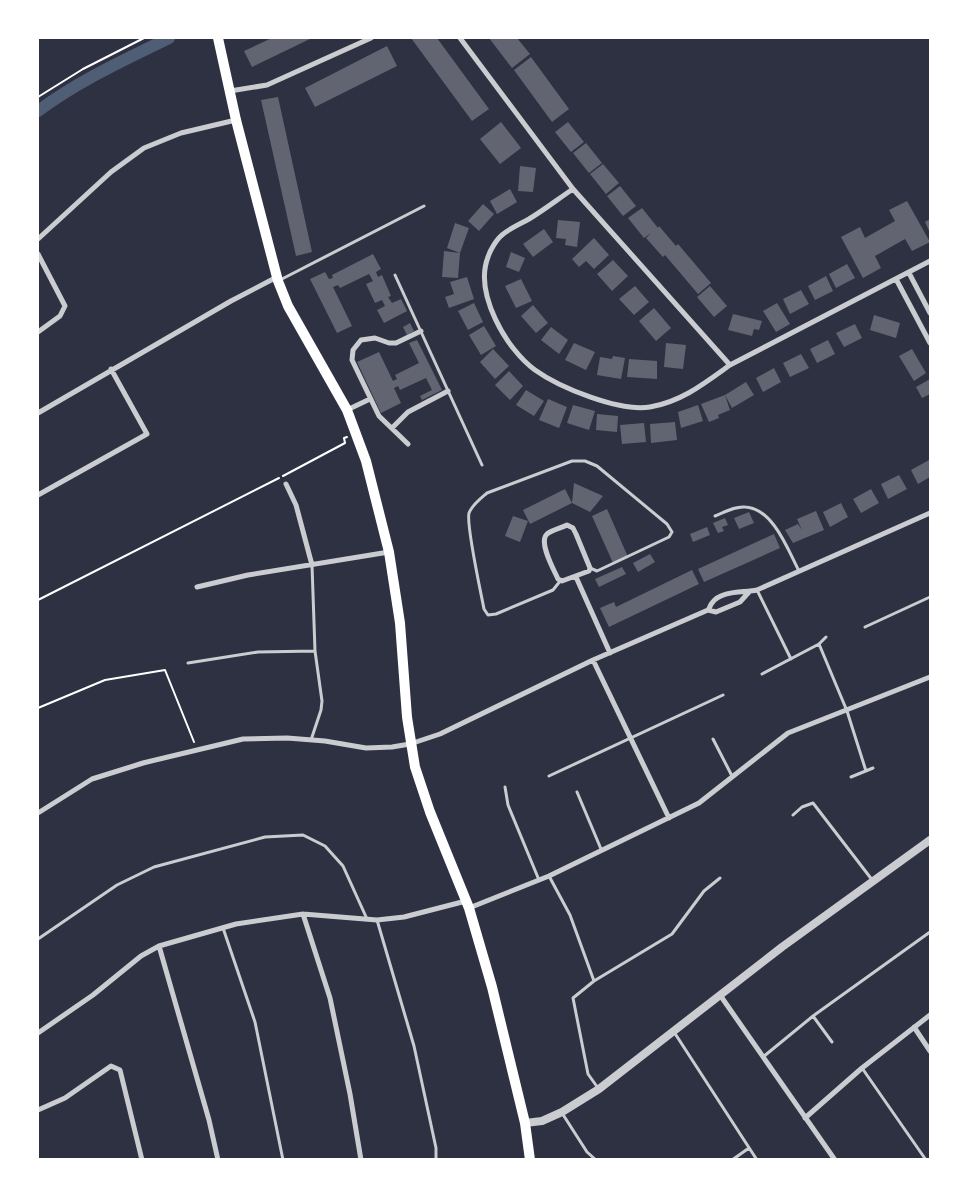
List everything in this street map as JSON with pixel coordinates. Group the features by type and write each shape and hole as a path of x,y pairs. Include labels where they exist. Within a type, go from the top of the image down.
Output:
{"main road":[{"path":"218,38 236,120 277,279 288,306 347,410 366,460 389,552 400,624 410,744 415,767 430,812 467,904 492,987 525,1123 530,1160"}],"street":[{"path":"230,91 267,85 371,38"},
{"path":"460,38 573,189 730,365"},
{"path":"38,239 111,172 144,148 181,132 236,120"},
{"path":"573,189 502,235 488,256 484,278 488,301 501,328 516,351 535,370 566,387 619,406 648,407 676,401 730,365 930,261"},
{"path":"38,254 65,306 60,316 38,332"},
{"path":"909,273 930,313"},
{"path":"38,413 230,300 277,279"},
{"path":"896,279 930,343"},
{"path":"408,444 379,416 352,360 352,350 361,340 375,338 388,343 396,343 421,331"},
{"path":"38,495 146,434 111,369"},
{"path":"392,428 408,412 448,391"},
{"path":"347,410 370,399"},
{"path":"286,484 296,505 312,566"},
{"path":"38,813 92,780 143,763 243,739 287,738 366,748 410,744 440,734 594,660 708,610 716,600 735,591 749,592 757,590 930,513"},
{"path":"566,526 573,528 590,568 589,571 576,577 558,579 544,548 544,539 548,534 566,526"},
{"path":"197,587 248,575 389,552"},
{"path":"576,577 610,653"},
{"path":"708,610 716,612 740,602 749,592"},
{"path":"594,660 669,818"},
{"path":"38,1033 93,995 140,956 159,946 236,924 304,914 368,920 404,917 467,904 539,880 698,803 788,733 930,677"},
{"path":"525,1123 542,1121 562,1112 599,1088 782,947 930,840"},
{"path":"304,914 330,998 350,1094 361,1160"},
{"path":"159,946 209,1120 218,1160"},
{"path":"720,995 762,1058 835,1160"},
{"path":"805,1118 862,1068 930,1015"},
{"path":"914,1027 930,1051"},
{"path":"38,1110 65,1098 111,1066 120,1070 142,1160"}],"lane":[{"path":"277,279 424,206"},
{"path":"395,275 482,465"},
{"path":"561,580 553,590 496,614 488,615 484,609 470,529 469,514 476,502 487,493 572,461 585,461 597,466 667,524 672,532 669,537 597,571 590,568"},
{"path":"715,516 735,508 746,507 763,512 771,520 799,571"},
{"path":"311,740 322,710 315,651 312,566"},
{"path":"757,590 790,660"},
{"path":"865,627 930,597"},
{"path":"762,674 819,644 826,637"},
{"path":"819,644 847,711 866,771"},
{"path":"188,663 258,652 315,651"},
{"path":"549,776 723,696"},
{"path":"713,739 732,777"},
{"path":"851,777 873,768"},
{"path":"505,787 508,805 539,880"},
{"path":"577,792 601,850"},
{"path":"793,814 802,807 813,804 873,881"},
{"path":"38,939 117,884 154,867 266,837 303,835 324,846 342,866 368,920"},
{"path":"549,876 570,914 594,981"},
{"path":"599,1088 588,1074 573,998 594,981 672,934 704,891 720,878"},
{"path":"377,920 414,1046 436,1148 436,1160"},
{"path":"223,928 255,1022 283,1160"},
{"path":"762,1058 813,1016 930,932"},
{"path":"813,1016 832,1042"},
{"path":"673,1032 757,1160"},
{"path":"862,1068 926,1160"},
{"path":"562,1112 588,1152 596,1160"},
{"path":"732,1160 749,1148"}],"path":[{"path":"38,97 83,69 144,38"},
{"path":"38,600 346,443 344,438 347,437"},
{"path":"38,708 105,680 165,670 197,749"}],"building":[{"path":"272,38 312,38 252,67 244,51"},
{"path":"411,38 437,38 489,109 472,121"},
{"path":"489,38 517,38 530,54 512,68"},
{"path":"387,46 397,66 315,107 305,88"},
{"path":"531,57 569,109 552,122 514,70"},
{"path":"278,97 312,252 296,256 261,100"},
{"path":"501,122 521,148 500,164 480,139"},
{"path":"568,122 584,142 571,152 555,132"},
{"path":"586,143 602,163 589,173 573,153"},
{"path":"603,164 619,183 606,194 590,174"},
{"path":"520,166 536,168 533,192 518,191"},
{"path":"620,186 636,206 623,216 607,196"},
{"path":"510,189 517,202 497,214 490,201"},
{"path":"907,201 930,242 912,251 905,239 875,256 881,268 863,278 841,237 860,227 865,238 895,221 889,210"},
{"path":"483,204 494,214 479,231 468,221"},
{"path":"642,208 676,246 678,244 711,283 698,294 665,255 663,257 646,238 651,233 644,238 628,218"},
{"path":"930,219 930,233 925,222"},
{"path":"558,220 580,222 577,247 565,245 566,239 556,238"},
{"path":"455,223 469,228 460,253 447,248"},
{"path":"544,229 553,242 533,257 523,244"},
{"path":"594,238 609,255 594,269 586,261 579,267 572,259"},
{"path":"444,251 460,253 458,278 442,277"},
{"path":"511,252 525,258 519,272 506,267"},
{"path":"373,254 381,269 376,272 378,277 382,275 391,296 388,297 392,303 401,299 407,311 384,323 377,310 385,306 382,300 375,303 366,284 373,281 369,274 340,288 338,285 333,287 352,326 337,333 310,279 325,272 329,279 333,278 332,275"},
{"path":"613,260 628,276 612,291 597,274"},
{"path":"847,264 855,278 836,288 829,274"},
{"path":"826,276 833,291 815,300 808,286"},
{"path":"467,277 474,299 449,308 445,297 454,294 450,282"},
{"path":"521,279 532,301 516,308 505,286"},
{"path":"635,286 649,302 634,315 619,299"},
{"path":"710,286 727,306 714,317 697,297"},
{"path":"801,290 809,304 790,314 783,299"},
{"path":"474,303 483,322 468,330 458,311"},
{"path":"777,303 790,324 776,332 763,311"},
{"path":"533,305 548,323 536,333 521,316"},
{"path":"654,308 671,328 656,341 639,321"},
{"path":"733,314 762,321 759,330 754,329 752,336 728,330"},
{"path":"874,315 900,323 896,338 870,330"},
{"path":"410,323 414,331 407,335 403,327"},
{"path":"855,324 862,338 844,347 836,333"},
{"path":"484,326 496,346 481,355 469,335"},
{"path":"551,327 568,340 559,354 541,340"},
{"path":"417,340 442,390 422,400 420,396 432,390 426,378 400,390 398,386 394,388 401,403 381,413 357,362 379,352 393,381 397,379 395,375 419,363 409,343"},
{"path":"828,340 835,354 817,363 810,349"},
{"path":"574,343 595,352 586,370 565,360"},
{"path":"666,343 686,345 683,369 664,367"},
{"path":"493,349 509,366 495,379 480,362"},
{"path":"912,349 926,373 914,381 899,356"},
{"path":"801,354 809,368 790,377 783,363"},
{"path":"613,356 625,358 621,379 597,375 600,357 612,359"},
{"path":"629,359 657,361 657,379 627,377"},
{"path":"774,368 781,382 763,392 756,378"},
{"path":"509,371 523,386 510,400 495,385"},
{"path":"930,379 930,394 922,398 916,387"},
{"path":"746,382 754,395 732,408 725,395"},
{"path":"526,390 544,401 534,416 516,405"},
{"path":"725,395 730,410 718,415 719,418 709,422 701,404"},
{"path":"548,399 567,407 559,428 539,420"},
{"path":"573,405 595,411 589,430 567,423"},
{"path":"698,405 703,421 681,428 678,412"},
{"path":"597,414 618,416 617,432 596,430"},
{"path":"675,422 677,440 651,443 650,424"},
{"path":"644,423 646,442 622,444 620,425"},
{"path":"929,460 930,477 918,484 911,470"},
{"path":"899,475 907,489 888,499 881,484"},
{"path":"574,483 603,496 590,512 572,503"},
{"path":"565,489 572,503 530,524 523,510"},
{"path":"871,489 879,503 861,513 853,499"},
{"path":"841,503 848,517 830,527 823,512"},
{"path":"607,509 628,557 613,563 592,516"},
{"path":"816,511 824,530 793,543 785,530 798,524 802,530 797,519"},
{"path":"749,512 754,523 739,529 734,518"},
{"path":"513,516 528,521 520,542 505,536"},
{"path":"725,518 728,525 722,527 724,531 718,533 713,523"},
{"path":"707,527 710,535 693,542 690,534"},
{"path":"774,534 780,548 704,582 698,569"},
{"path":"650,554 655,562 638,572 633,563"},
{"path":"622,567 626,574 599,587 595,579"},
{"path":"692,570 699,584 609,627 600,608 614,602 616,607"}],"waterway":[{"path":"38,111 85,81 169,38"}]}
